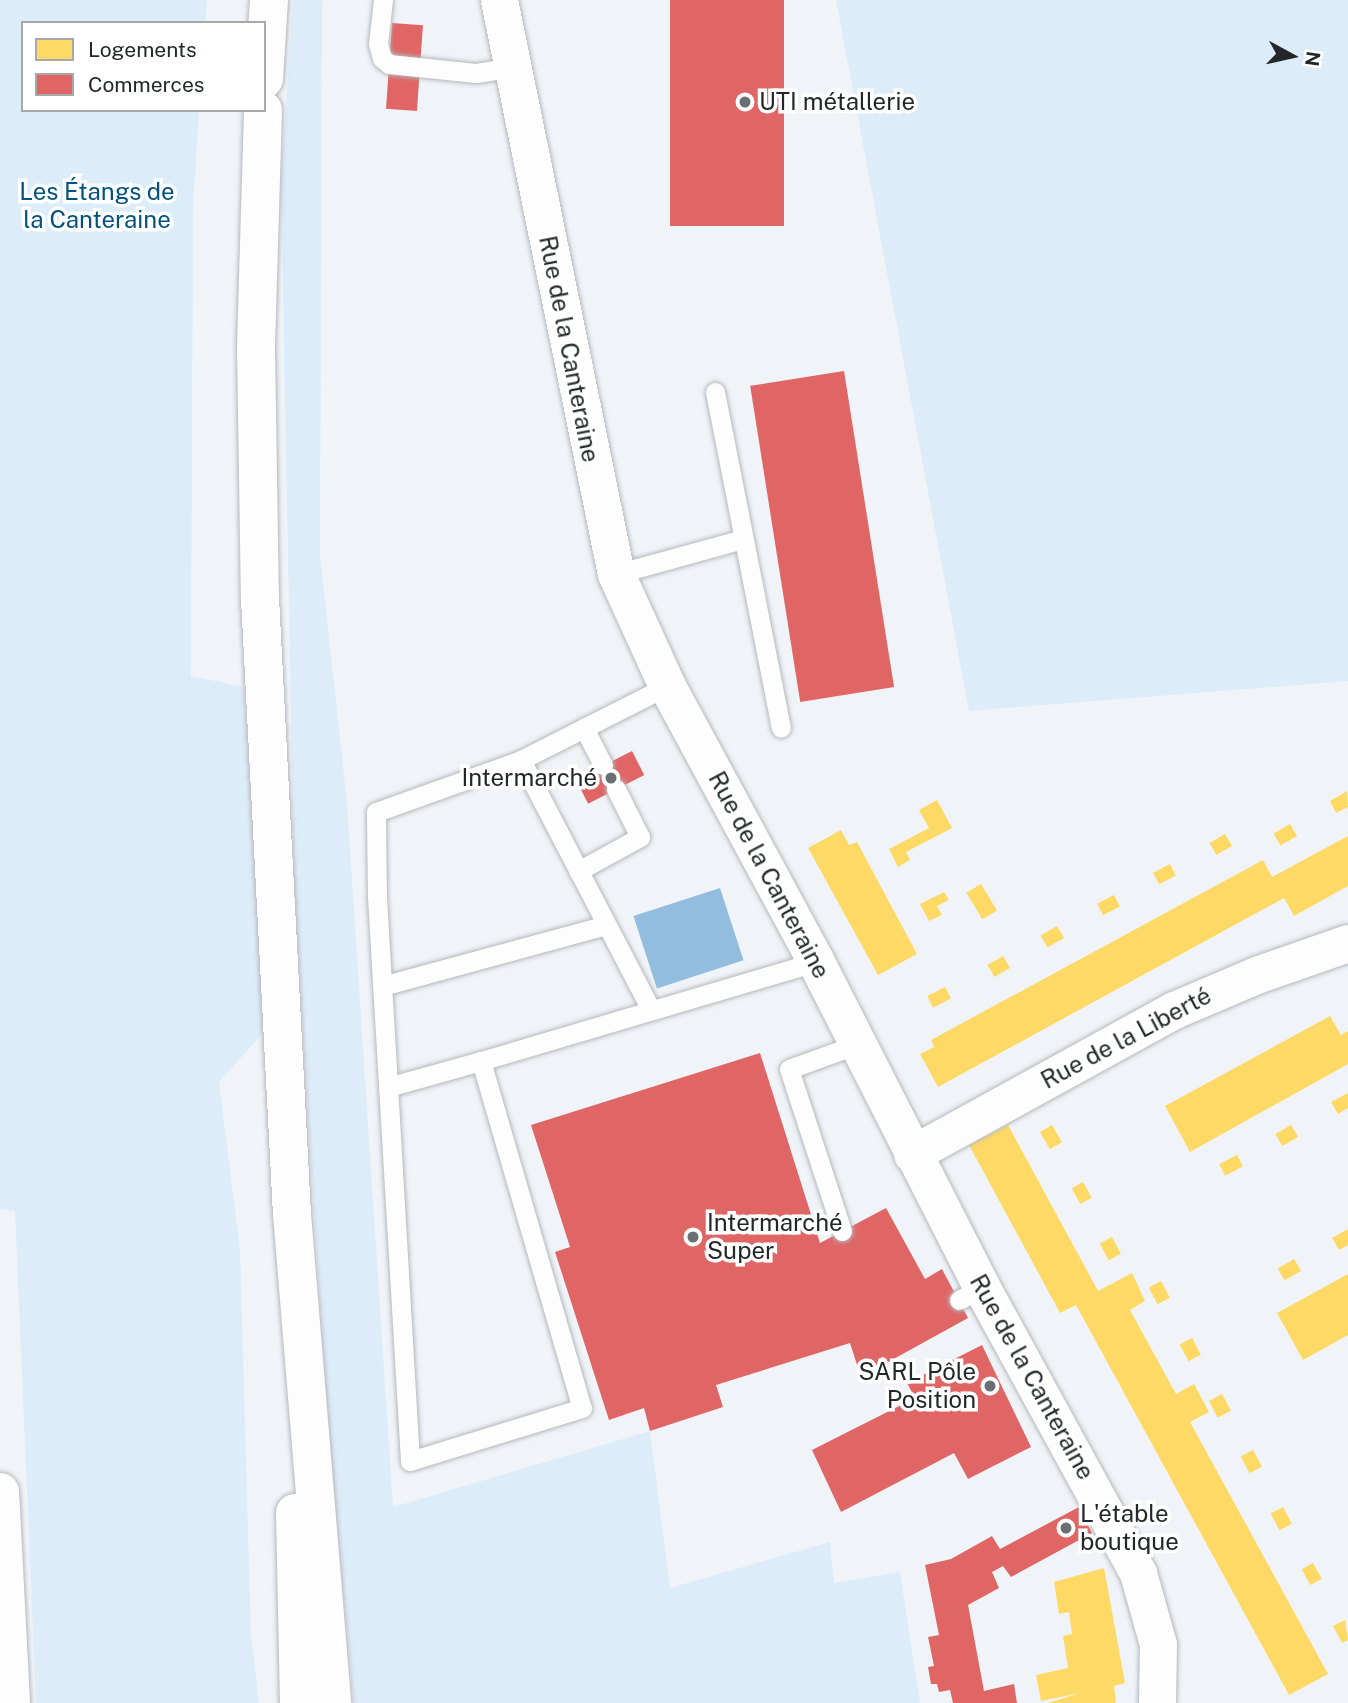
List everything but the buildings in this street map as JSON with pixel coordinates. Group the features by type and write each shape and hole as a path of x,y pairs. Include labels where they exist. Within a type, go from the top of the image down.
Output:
{"main road":[{"path":"266,40 268,0"},
{"path":"263,112 256,349 257,513 292,1214 332,1703"},
{"path":"292,1214 299,1703"}],"street":[{"name":"Rue de la Canteraine","path":"499,0 616,574 667,686 858,1044 912,1154 970,1294 1138,1573 1155,1623 1158,1644 1157,1703"},
{"name":"Rue de la Liberté","path":"912,1154 1174,1010 1259,974 1348,943"},
{"path":"0,1491 11,1703"}],"lane":[{"path":"383,0 378,44 382,58 389,64 475,73 512,67"},
{"path":"715,392 781,728"},
{"path":"616,574 743,539"},
{"path":"481,1061 582,1408 410,1461 377,897 376,812 521,760 667,686"},
{"path":"584,728 603,765"},
{"path":"521,760 650,1010"},
{"path":"578,871 640,837 616,789"},
{"path":"382,986 606,925"},
{"path":"388,1087 816,962"},
{"path":"842,1231 789,1069 858,1044"}],"green space":[{"name":"Les Étangs de la Canteraine","path":"0,0 207,0 205,21 21,21 21,112 199,112 193,208 191,676 244,687 265,1031 219,1082 240,1250 251,1636 259,1703 36,1703 15,1211 0,1209"},
{"path":"293,0 322,0 320,555 347,803 393,1507 650,1431 670,1588 830,1542 834,1583 900,1572 920,1703 354,1703 327,1417 294,885 281,180"},
{"path":"836,0 1348,0 1348,681 969,711"}],"water":[{"path":"720,888 743,960 657,988 633,916"}],"place":[{"name":"UTI métallerie","path":"745,102"},
{"name":"Intermarché","path":"611,778"},
{"name":"Intermarché Super","path":"693,1237"},
{"name":"SARL Pôle Position","path":"990,1386"},
{"name":"L'étable boutique","path":"1066,1528"}]}
